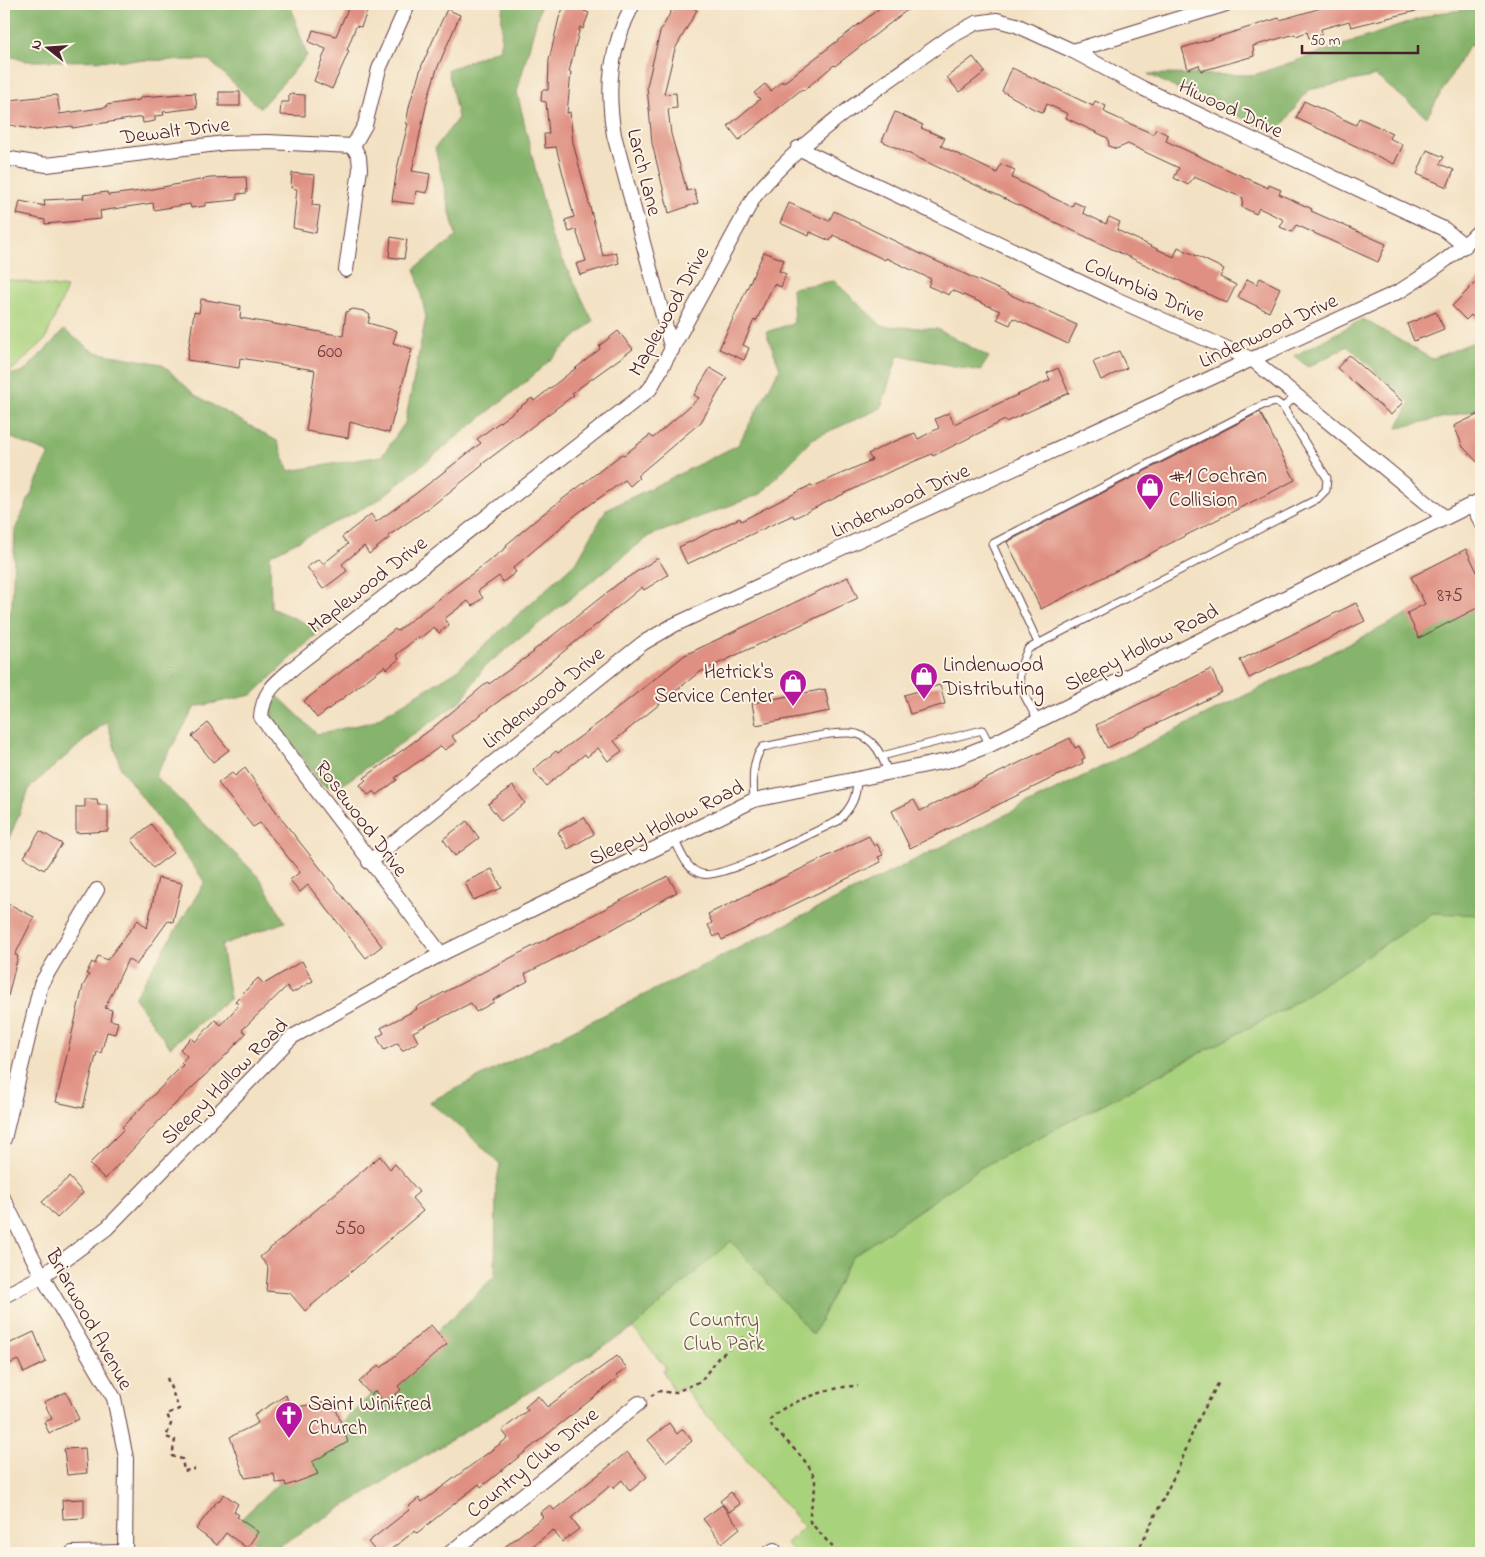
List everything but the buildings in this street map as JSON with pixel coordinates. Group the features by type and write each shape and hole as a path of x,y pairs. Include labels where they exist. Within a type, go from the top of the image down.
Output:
{"street":[{"path":"346,270 360,169 359,157 353,146 365,125 380,69 408,4"},
{"name":"Larch Lane","path":"633,4 618,39 610,72 609,104 614,135 672,350"},
{"path":"1073,51 1226,4"},
{"name":"Hiwood Drive","path":"976,23 997,20 1016,25 1073,51 1142,88 1444,229 1465,246"},
{"name":"Maplewood Drive","path":"262,701 274,684 293,668 650,390 754,197 772,174 798,148 950,37 976,23"},
{"name":"Dewalt Drive","path":"4,158 47,165 225,143 267,142 353,146"},
{"name":"Columbia Drive","path":"798,148 1118,300 1253,360 1444,517"},
{"name":"Lindenwood Drive","path":"369,862 643,643 1400,291 1433,270 1465,246 1481,230"},
{"path":"1477,502 1481,522"},
{"name":"Sleepy Hollow Road","path":"4,1296 42,1276 107,1228 292,1037 441,954 754,800 951,760 990,745 1477,502"},
{"name":"Rosewood Drive","path":"262,701 261,717 369,862 441,954"},
{"path":"4,1139 41,984 97,890"},
{"name":"Briarwood Avenue","path":"4,1200 42,1276 114,1398 126,1458 125,1553"},
{"name":"Country Club Drive","path":"450,1553 639,1403"},
{"path":"72,1553 125,1553"}],"lane":[{"path":"1283,407 1297,396"},
{"path":"1038,643 992,544 1263,405 1276,402 1283,407 1327,478 1326,490 1317,499 1028,649 1019,666 1019,685 1038,721"},
{"path":"882,756 982,730 990,745"},
{"path":"754,800 753,780 757,753 764,747 834,734 856,734 872,743 882,756 888,772"},
{"path":"674,839 689,868 703,875 725,872 838,820 852,807 857,793 856,778"}],"path":[{"path":"639,1403 659,1391 674,1393 701,1381 718,1358 746,1336"},
{"path":"167,1378 179,1409 167,1414 170,1424 166,1437 175,1440 172,1456 182,1458 184,1471 195,1470"},
{"path":"1137,1553 1181,1462 1195,1426 1219,1382"},
{"path":"838,1553 810,1522 811,1501 816,1487 814,1475 806,1463 772,1427 770,1420 774,1414 788,1406 841,1386 858,1386"}],"green space":[{"path":"4,4 290,4 307,56 260,108 209,60 25,61 4,54"},
{"path":"505,4 541,4 517,92 551,236 593,321 528,380 377,501 270,555 271,608 321,630 252,695 195,707 155,776 260,878 285,922 221,945 230,998 170,1047 134,998 205,882 121,769 107,721 30,787 4,851 4,632 12,606 15,530 49,453 4,435 4,376 25,371 64,330 94,352 162,364 195,395 277,441 289,471 382,456 405,423 426,317 415,268 456,237 435,148 458,118 448,70 501,48 502,10"},
{"path":"1481,8 1481,51 1469,45 1427,117 1376,76 1308,90 1277,133 1191,96 1148,74 1254,75 1437,13"},
{"path":"4,279 67,288 45,340 9,373 4,375"},
{"path":"834,281 882,326 937,329 989,357 980,371 898,355 881,408 812,439 761,494 649,536 484,667 461,701 336,789 322,784 270,715 278,696 317,734 372,722 456,671 577,561 606,510 738,445 780,368 766,332 794,323 792,288"},
{"path":"1363,319 1432,359 1481,339 1481,409 1397,428 1410,403 1348,346 1308,367 1294,356"},
{"path":"1481,578 1481,915 1433,913 1281,1011 980,1168 851,1258 813,1335 731,1241 633,1328 268,1553 263,1553 238,1522 495,1276 496,1186 500,1164 463,1129 429,1102"},
{"name":"Country Club Park","path":"1433,912 1481,915 1481,1553 794,1553 786,1543 804,1527 683,1387 674,1391 663,1371 666,1368 633,1328 731,1240 813,1335 851,1258 980,1168 1281,1011"}],"place":[{"name":"#1 Cochran Collision","path":"1150,511"},
{"name":"Lindenwood Distributing","path":"924,700"},
{"name":"Hetrick's Service Center","path":"793,707"},
{"name":"Saint Winifred Church","path":"289,1439"}]}
